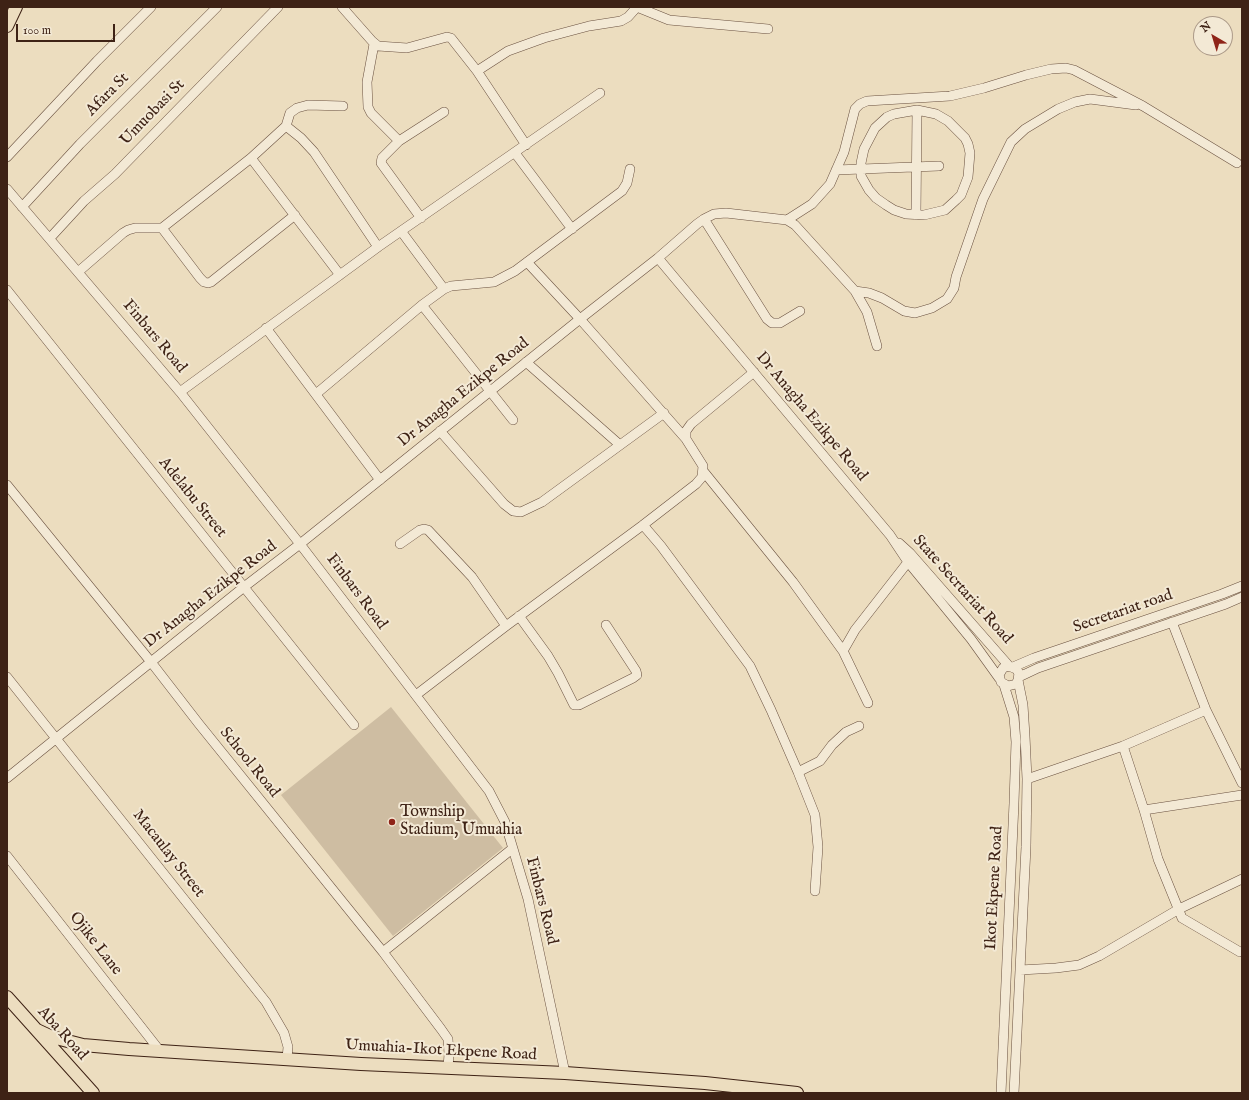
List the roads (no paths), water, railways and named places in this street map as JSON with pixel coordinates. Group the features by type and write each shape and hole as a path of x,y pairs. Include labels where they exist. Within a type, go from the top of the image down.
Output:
{"main road":[{"path":"7,26 16,7"},
{"name":"Aba Road","path":"7,997 37,1030 83,1093"},
{"name":"Aba Road","path":"7,1008 52,1052 66,1063 93,1093"},
{"path":"37,1030 78,1046"},
{"path":"52,1052 62,1040"},
{"path":"52,1052 78,1046"},
{"path":"66,1063 66,1055 78,1046"},
{"name":"Umuahia-Ikot Ekpene Road","path":"78,1046 448,1068 565,1073 705,1083 797,1093"}],"street":[{"path":"7,157 97,61 151,7"},
{"name":"Afara St","path":"22,206 80,144 217,7"},
{"name":"Umuobasi St","path":"50,238 84,201 115,174 278,7"},
{"path":"342,7 374,44 378,46 407,48 447,37 451,38 477,71 526,145"},
{"path":"477,71 508,51 544,38 589,26 622,20 628,17 637,7 669,20 768,29"},
{"path":"374,44 367,82 368,107 371,113 399,141"},
{"path":"787,220 812,204 830,184 844,152 855,109 860,104 867,101 950,96 1051,69 1066,68 1074,70 1143,106 1237,163"},
{"path":"180,392 340,274 600,93"},
{"path":"855,291 869,293 882,298 904,311 915,313 932,308 947,299 954,288 956,277 983,199 1011,142 1025,129 1058,110 1076,102 1090,99 1143,106"},
{"path":"78,272 128,230 135,228 162,228 251,158 286,126 290,113 297,108 308,105 343,106"},
{"path":"916,215 917,110"},
{"path":"917,110 936,114 954,126 968,144 970,161 968,177 961,195 945,210 938,212 916,215 906,214 894,210 876,198 866,186 861,176 861,169 864,149 875,128 894,114 917,110"},
{"path":"421,218 381,163 382,158 399,141 444,112"},
{"path":"286,126 302,138 314,152 378,247"},
{"path":"515,152 572,229"},
{"path":"251,158 340,274"},
{"path":"836,170 939,166"},
{"path":"316,394 422,305 444,290 451,286 494,282 515,271 622,191 627,183 630,169"},
{"name":"Finbars Road","path":"7,189 180,392 300,544 489,791 505,822 528,899 565,1073"},
{"path":"658,258 704,219 714,214 726,213 787,220 795,225 855,291 867,312 877,346"},
{"path":"162,228 200,278 204,282 208,283 295,215"},
{"path":"704,219 767,319 772,323 780,323 800,311"},
{"path":"401,231 444,290"},
{"name":"Dr Anagha Ezikpe Road","path":"7,778 580,318 658,258 890,536"},
{"path":"527,262 580,318 664,413 685,434 703,466 704,472 793,582 843,651 868,703"},
{"name":"Adelabu Street","path":"7,290 354,725"},
{"path":"422,305 513,420"},
{"path":"266,328 380,480"},
{"path":"526,362 620,446"},
{"path":"685,434 691,424 754,372"},
{"path":"440,431 504,504 512,511 521,512 542,502 664,413"},
{"path":"416,695 519,616 644,525 696,484 704,472"},
{"name":"School Road","path":"7,485 383,952 442,1029 448,1039 448,1068"},
{"path":"644,525 750,666 798,772 815,815 818,847 815,891"},
{"path":"400,544 420,530 428,530 472,577 506,626"},
{"name":"Ikot Ekpene Road","path":"890,536 908,562 971,639 1002,682 1014,717 1016,742 1014,803 1000,1093"},
{"name":"State Secrtariat Road","path":"890,536 910,553 1011,666"},
{"path":"843,651 855,630 908,562"},
{"name":"Secretariat road","path":"1011,666 1242,586"},
{"path":"1014,1093 1026,847 1027,779 1023,705 1019,679 1016,669 1011,666 1003,668 999,675 1002,682 1012,686 1019,679 1038,668 1226,604 1242,597"},
{"path":"519,616 555,668 574,705 579,705 637,675 636,671 606,625"},
{"path":"1172,622 1206,710 1242,783"},
{"name":"Macaulay Street","path":"7,677 266,1002 284,1032 288,1047 287,1059"},
{"path":"1027,779 1123,746 1206,710"},
{"path":"798,772 820,761 832,745 846,732 859,726"},
{"path":"1123,746 1158,859 1182,918 1240,952"},
{"path":"1144,810 1242,795"},
{"path":"383,952 512,849"},
{"name":"Ojike Lane","path":"7,856 160,1051"},
{"path":"1020,970 1056,968 1079,964 1099,956 1179,908 1242,879"}],"place":[{"name":"Township Stadium, Umuahia","path":"392,822"}]}
